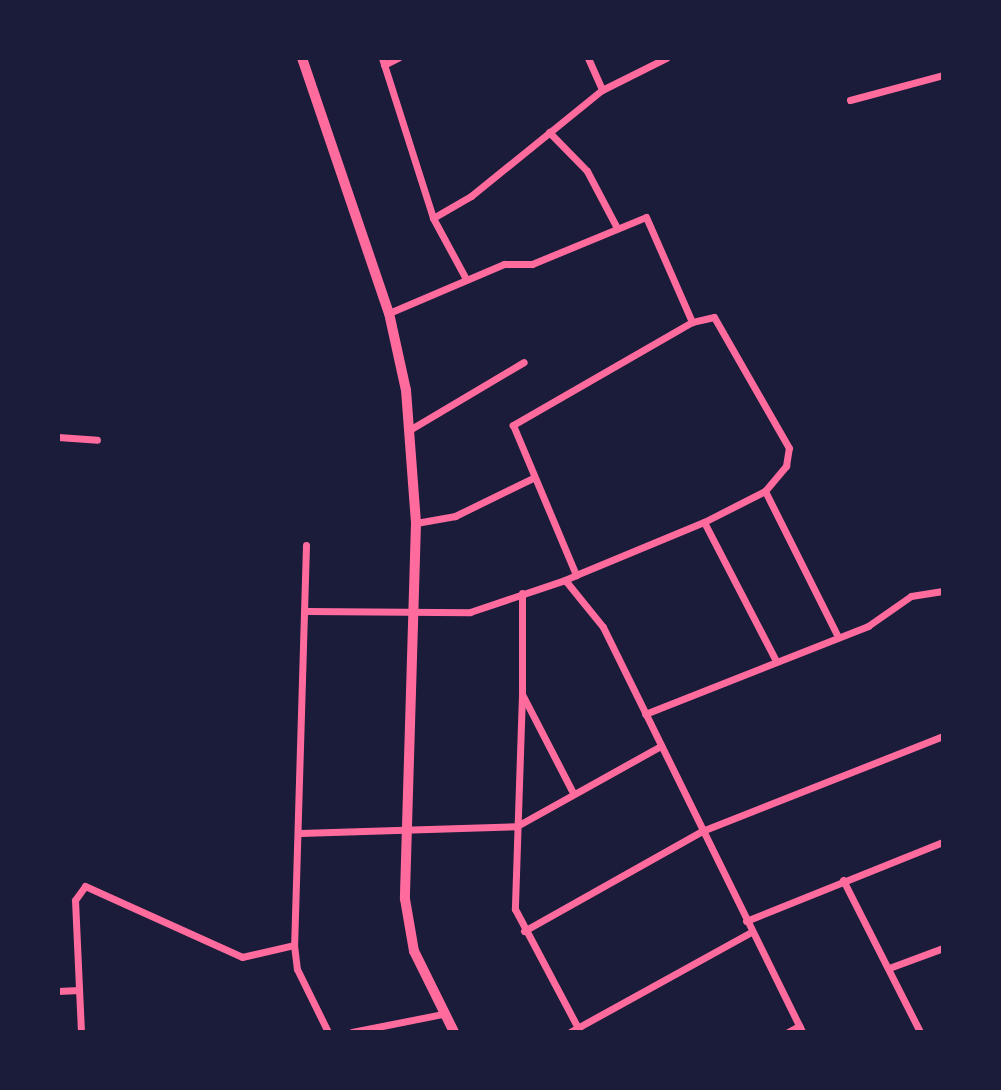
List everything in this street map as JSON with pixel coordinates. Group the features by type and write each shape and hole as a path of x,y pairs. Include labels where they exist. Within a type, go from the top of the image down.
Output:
{"street":[{"path":"302,58 389,313 411,429 416,523 407,920 443,1014 454,1032"},
{"path":"398,58 383,62 433,218 466,279"},
{"path":"588,58 602,90"},
{"path":"433,218 602,90 666,58"},
{"path":"850,100 943,75"},
{"path":"550,132 587,171 617,228"},
{"path":"389,313 504,264 532,264 641,217 650,221 692,322"},
{"path":"307,611 414,614 480,611 522,593 565,580 704,522 765,491 786,466 789,448 722,323 714,317 692,322 515,422 513,434 576,575"},
{"path":"411,429 524,362"},
{"path":"58,436 97,440"},
{"path":"416,523 455,516 533,478"},
{"path":"765,491 838,637"},
{"path":"704,522 776,661"},
{"path":"306,545 307,611 294,946 297,969 328,1032"},
{"path":"565,580 599,620 801,1029 788,1032"},
{"path":"645,713 880,620 911,596 943,591"},
{"path":"522,593 522,694 515,909 576,1031 751,932"},
{"path":"522,694 572,791"},
{"path":"524,931 702,831 943,736"},
{"path":"300,833 517,826 572,791 661,746"},
{"path":"747,921 843,880 943,842"},
{"path":"843,880 920,1032"},
{"path":"80,1032 75,900 85,886 242,957 294,946"},
{"path":"889,968 943,948"},
{"path":"58,991 79,989"},
{"path":"352,1032 443,1014"}]}
